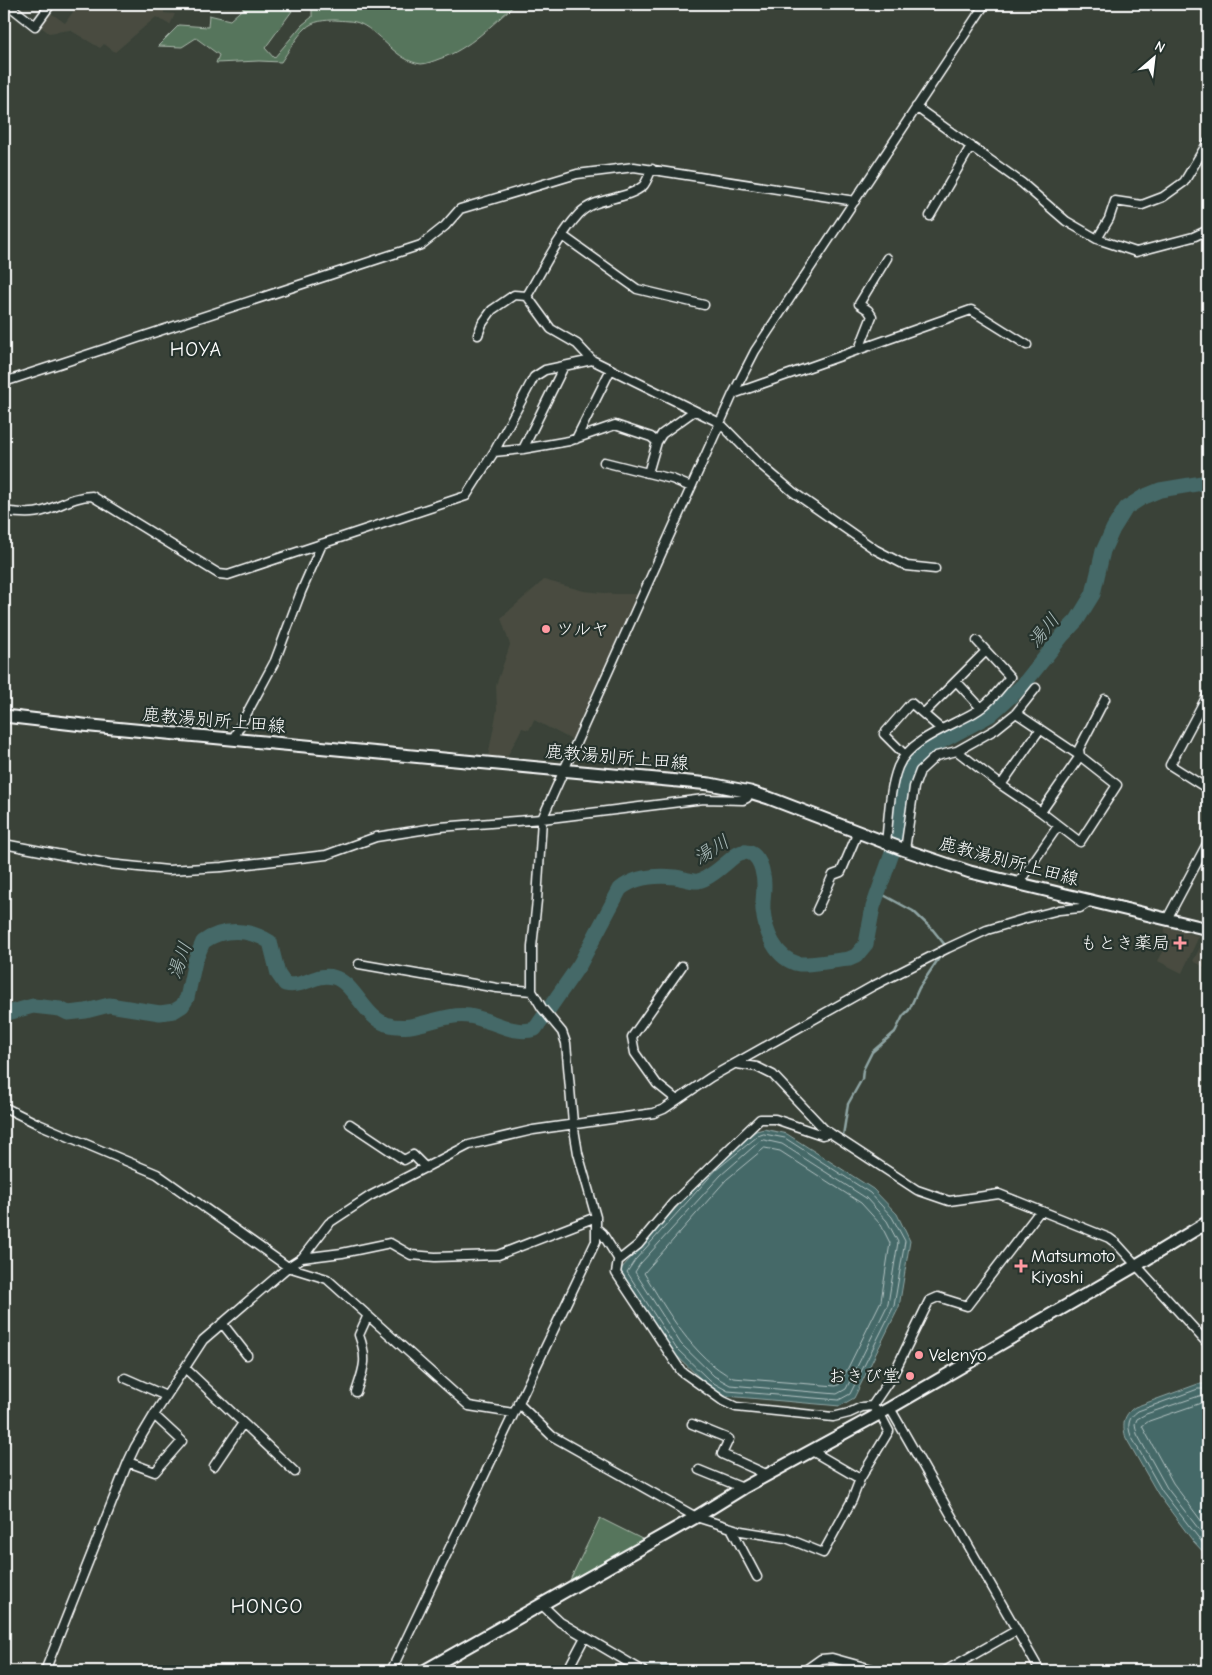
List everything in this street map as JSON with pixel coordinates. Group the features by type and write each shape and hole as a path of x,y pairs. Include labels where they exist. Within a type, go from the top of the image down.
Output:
{"main road":[{"name":"鹿教湯別所上田線","path":"4,716 710,784 750,792 903,850 970,872 1208,929"},
{"path":"424,1671 696,1517 743,1488 812,1451 881,1409 1136,1266 1207,1221"}],"street":[{"path":"7,4 36,26 51,4"},
{"path":"976,4 979,12"},
{"path":"391,1671 596,1241 596,1216 578,1153 572,1123 566,1043 562,1032 542,1008 532,991 532,947 542,819 733,394 755,351 985,4"},
{"path":"916,108 1022,183 1066,220 1097,239 1136,252 1194,237 1208,230"},
{"path":"1097,239 1109,219 1115,201 1142,205 1163,197 1184,182 1208,142"},
{"path":"930,216 971,146"},
{"path":"4,382 421,245 445,226 460,209 577,174 634,167 855,201"},
{"path":"528,296 563,236 580,213 592,205 632,192 644,185 652,169"},
{"path":"563,236 637,289 704,305"},
{"path":"859,349 872,316 868,310 859,304 887,258"},
{"path":"478,335 482,324 492,310 514,295 528,296"},
{"path":"528,296 551,329 576,344 592,360 720,423 760,464 793,492 876,550 908,566 935,569"},
{"path":"733,394 971,310 1027,345"},
{"path":"4,511 21,513 41,512 83,496 92,496 219,574 228,575 466,496 494,452 534,377 545,370 592,360"},
{"path":"523,449 564,366"},
{"path":"576,438 612,369"},
{"path":"648,473 657,442 662,434 694,411"},
{"path":"494,452 523,449 576,438 615,426 651,437 657,442"},
{"path":"604,462 672,479 691,487"},
{"path":"232,739 275,661 301,592 322,544"},
{"path":"887,843 892,786 898,766 905,754 941,729 976,712 989,701 1010,677 977,640"},
{"path":"924,713 986,651"},
{"path":"956,681 981,708"},
{"path":"903,850 914,787 920,771 936,756 957,751 996,729 1016,714 1036,688"},
{"path":"1208,694 1170,765 1208,789"},
{"path":"1041,812 1080,756 1080,749 1106,699"},
{"path":"905,754 884,734 911,703 941,729"},
{"path":"957,751 1080,842 1118,785 1080,756 1016,714"},
{"path":"1001,785 1040,730"},
{"path":"4,844 109,864 168,870 222,867 310,858 338,852 376,837 397,833 440,827 542,819 704,799 743,800 747,798 750,792"},
{"path":"1018,884 1058,826"},
{"path":"817,910 834,875 841,872 858,832"},
{"path":"1167,919 1208,842"},
{"path":"45,1671 128,1462 166,1396 203,1340 288,1267 302,1258 330,1223 370,1196 469,1145 572,1123 644,1116 664,1109 711,1077 872,986 948,948 987,930 1059,910 1080,908 1092,900"},
{"path":"359,964 497,988 532,991"},
{"path":"677,1100 657,1084 635,1053 632,1037 682,966"},
{"path":"737,1064 757,1067 773,1075 830,1133 917,1190 949,1200 999,1194 1108,1238 1117,1244 1208,1344"},
{"path":"4,1107 36,1123 157,1174 288,1267 327,1279 469,1406 513,1413"},
{"path":"830,1133 822,1135 775,1119 760,1119 685,1190 638,1245 619,1260 616,1273 682,1371 724,1401 736,1406 832,1417 862,1407 881,1409"},
{"path":"350,1124 404,1160 413,1155 426,1168"},
{"path":"518,1404 552,1436 696,1517 731,1528 786,1538 823,1552 852,1500 860,1480 889,1431 881,1409 893,1375 929,1302 938,1297 968,1306 1040,1211"},
{"path":"302,1258 342,1254 390,1243 411,1255 435,1257 498,1255 596,1216"},
{"path":"596,1228 602,1233 619,1260"},
{"path":"356,1392 364,1366 365,1351 359,1335 368,1315"},
{"path":"222,1323 247,1355"},
{"path":"185,1368 294,1472"},
{"path":"126,1378 166,1396"},
{"path":"881,1409 1017,1630 1040,1671"},
{"path":"128,1462 155,1472 182,1441 154,1415"},
{"path":"214,1466 243,1424"},
{"path":"692,1424 729,1439 722,1454 768,1475"},
{"path":"812,1451 860,1480"},
{"path":"699,1470 743,1488"},
{"path":"731,1528 757,1577"},
{"path":"542,1605 560,1622 642,1671"},
{"path":"945,1671 1017,1630"},
{"path":"568,1671 585,1637"},
{"path":"804,1671 822,1659 832,1658 879,1671"}],"shaded area":[{"path":"67,4 164,4 164,13 175,14 170,25 156,17 115,52 104,44 100,48 70,30 49,33 38,25 48,11 65,23 75,9"},
{"path":"544,580 584,591 637,594 572,740 534,720 529,730 522,728 507,757 488,756 497,710 496,685 510,645 501,618"},
{"name":"もとき薬局","path":"1165,927 1199,936 1182,973 1158,961 1164,950"},
{"path":"1205,938 1208,938 1208,969 1193,961"}],"green space":[{"path":"248,4 277,7 279,4 292,11 265,48 274,58 302,25 312,17 312,4 516,4 461,49 450,55 423,64 404,58 369,28 358,23 335,20 316,22 309,26 299,35 281,62 216,63 219,55 196,38 182,47 158,46 179,25 208,27 209,15 230,20"},
{"path":"600,1518 644,1540 570,1580"}],"water":[{"path":"764,1129 787,1134 873,1189 897,1214 910,1241 899,1307 854,1398 840,1406 726,1396 707,1385 672,1351 620,1270 713,1167 756,1131"},
{"path":"1198,1384 1208,1384 1208,1557 1193,1541 1158,1494 1126,1438 1124,1429 1124,1421 1128,1413 1135,1407"}],"waterway":[{"name":"湯川","path":"4,1014 33,1006 60,1009 68,1013 109,1005 160,1013 174,1011 182,1006 187,998 195,961 203,942 219,934 245,932 270,942 278,974 285,984 292,985 321,977 333,977 347,985 371,1014 386,1024 407,1026 448,1017 469,1016 510,1029 526,1031 535,1029 580,964 620,889 633,881 653,876 675,877 693,881 703,880 742,852 751,853 758,860 764,879 763,910 766,927 773,943 784,956 799,964 849,959 856,956 866,944 873,907 896,842 902,785 912,764 929,748 990,715 1023,685 1077,620 1093,594 1103,551 1113,529 1126,508 1143,497 1160,490 1208,482"},
{"path":"878,892 913,911 933,930 945,945 944,947"},
{"path":"843,1136 848,1104 862,1079 863,1070 872,1052 895,1032 903,1016 909,1010 919,988 941,955"},
{"path":"609,1671 622,1664"},
{"path":"816,1671 828,1664 854,1671"},
{"path":"639,1665 671,1666 714,1671"},
{"path":"733,1671 742,1669 751,1671"}],"place":[{"name":"ツルヤ","path":"546,629"},
{"name":"もとき薬局","path":"1180,943"},
{"name":"Matsumoto Kiyoshi","path":"1021,1266"},
{"name":"Velenyo","path":"919,1355"},
{"name":"おきび堂","path":"910,1376"}],"district":[{"name":"HOYA","path":"196,349"},
{"name":"HONGO","path":"267,1606"}]}
